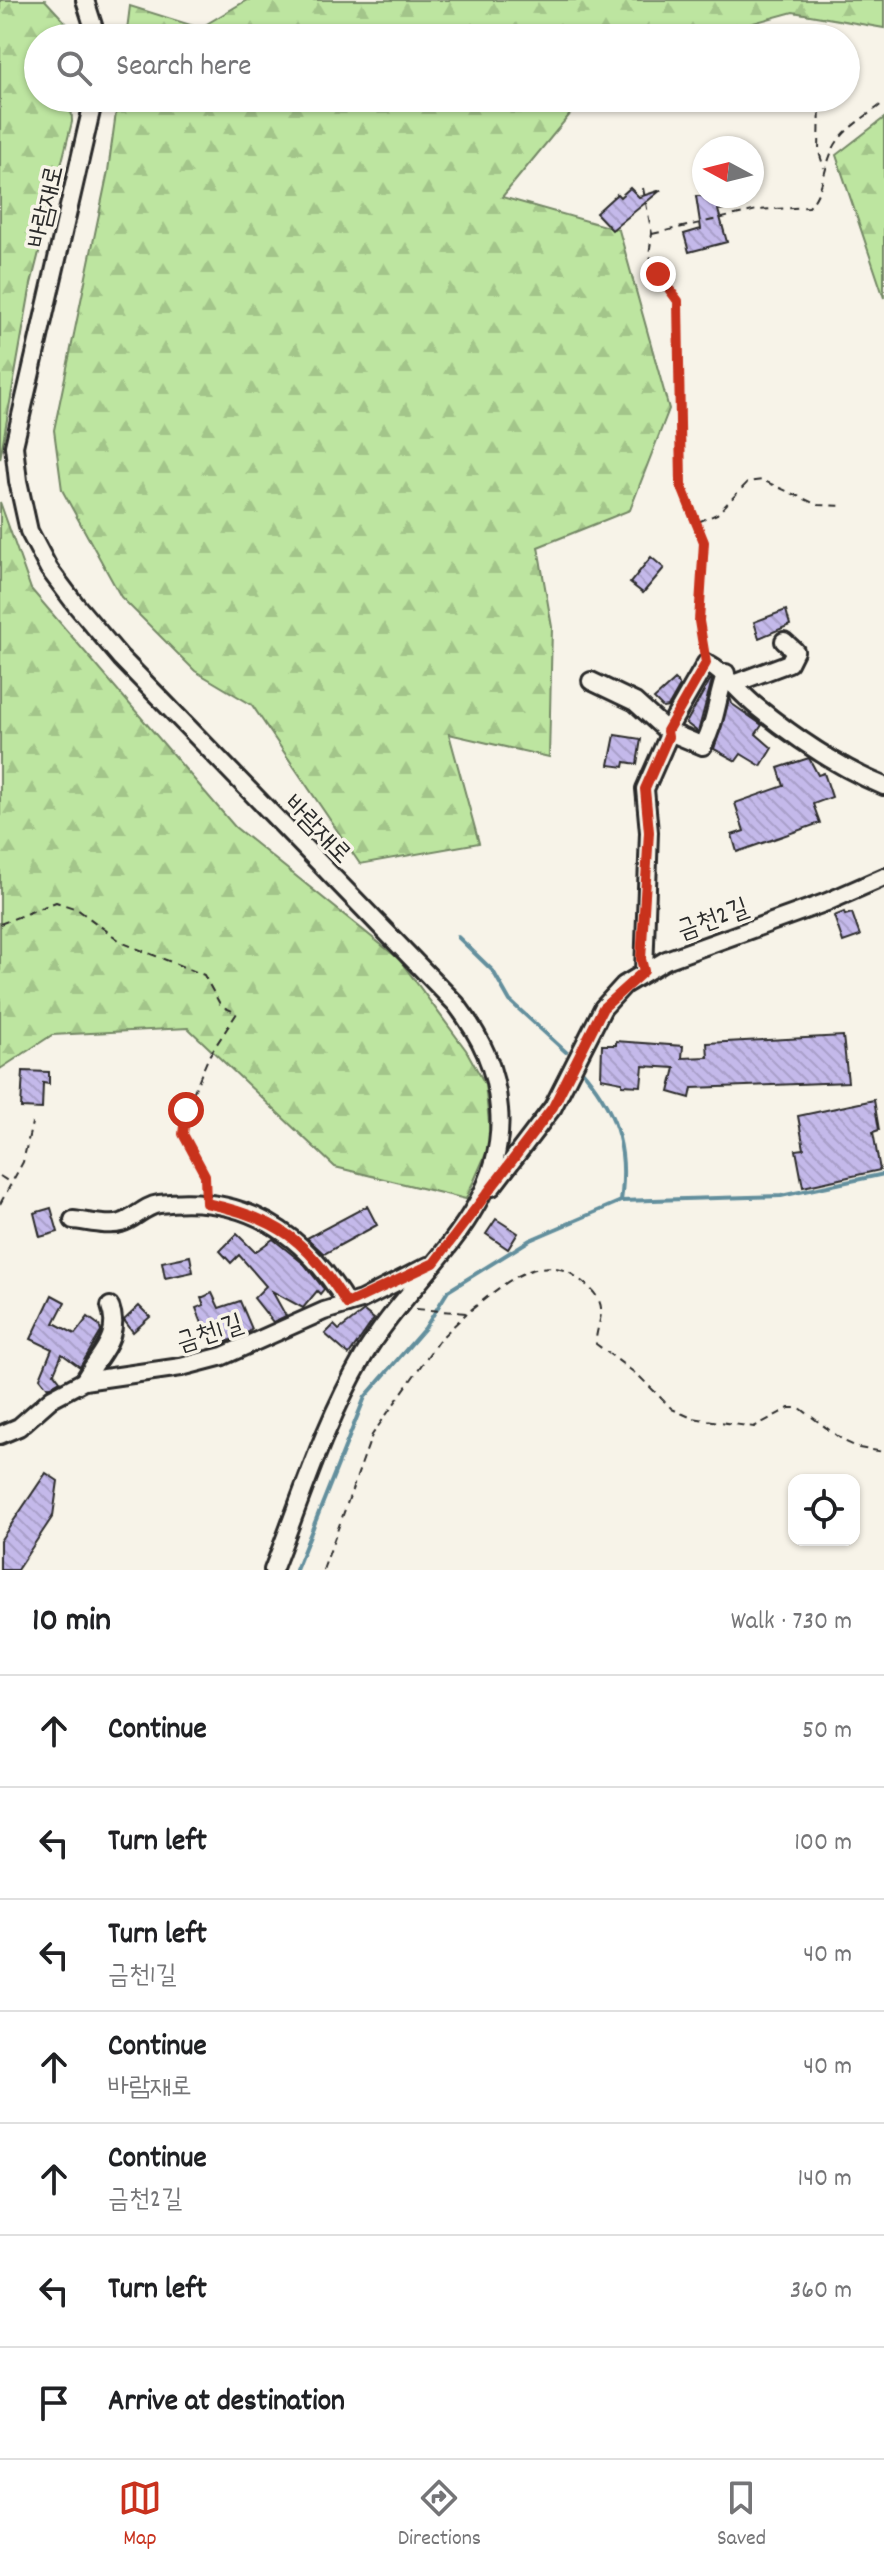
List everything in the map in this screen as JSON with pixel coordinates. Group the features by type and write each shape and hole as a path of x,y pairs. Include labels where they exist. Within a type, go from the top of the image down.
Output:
{"street":[{"path":"85,0 93,24"},
{"name":"바람재로","path":"91,112 14,446 29,531 58,581 121,658 456,1004 494,1067 501,1125 498,1153 481,1201 363,1356 333,1415 273,1570"},
{"path":"591,681 635,702 667,731 703,746 716,722 716,699 729,679 789,663 795,651 784,641"},
{"path":"644,971 641,959 649,832 645,789 668,737 667,731 706,663 729,679 756,707 858,776 884,786"},
{"name":"금천2길","path":"481,1201 553,1107 603,1008 644,971 666,960 827,902 884,877"},
{"path":"73,1220 120,1224 157,1204 206,1203 260,1216 305,1247 347,1304"},
{"name":"금천1길","path":"0,1435 19,1427 52,1398 84,1381 181,1367 223,1356 347,1304 434,1263"},
{"path":"84,1381 109,1344 115,1320 110,1306"}],"path":[{"path":"652,234 757,210 809,207 816,199 824,171 841,135 884,102"},
{"path":"820,112 819,152 824,171"},
{"path":"643,188 652,234 649,255 678,301 681,485 704,542 699,621 706,663"},
{"path":"697,523 717,514 748,482 762,480 818,505 843,506"},
{"path":"0,924 56,902 77,909 123,943 204,975 221,1006 234,1010 237,1017 209,1056 186,1110 183,1134 205,1175 206,1203"},
{"path":"0,1204 23,1162 32,1123"},
{"path":"0,1176 10,1182"},
{"path":"323,1570 372,1435 439,1340 467,1313 528,1271 555,1265 570,1272 598,1298 601,1309 596,1344 639,1376 672,1409 692,1418 754,1427 789,1408 800,1408 844,1441 859,1448 884,1452"},
{"path":"427,1310 467,1313"}],"green space":[{"path":"0,0 45,0 67,24 24,24 24,112 72,112 72,122 31,284 0,459"},
{"path":"247,0 884,0 884,28 793,12 750,24 207,24"},
{"path":"130,6 187,24 128,24"},
{"path":"116,112 573,112 502,197 619,230 669,409 630,510 538,547 552,627 549,757 449,734 479,843 360,864 252,705 195,671 121,597 62,490 54,430 108,171"},
{"path":"884,118 884,298 836,155"},
{"path":"0,502 31,589 235,827 399,959 466,1050 485,1084 491,1142 466,1199 335,1167 188,1028 52,1035 0,1069"}],"building":[{"path":"630,188 639,197 661,190 612,230 596,213 617,194 620,197"},
{"path":"698,208 732,208 718,210 727,242 689,252 684,234 701,229"},
{"path":"651,557 664,568 643,593 630,583"},
{"path":"786,610 790,625 759,638 754,622"},
{"path":"675,680 680,686 668,707 663,708 654,699"},
{"path":"712,680 698,732 686,723"},
{"path":"730,697 732,704 762,725 756,734 772,748 761,766 741,754 736,761 714,749"},
{"path":"615,735 641,739 637,764 625,762 624,767 609,765"},
{"path":"809,758 818,775 824,773 832,797 813,804 820,823 737,852 732,835 744,831 735,803 784,786 778,768"},
{"path":"844,912 845,915 852,913 860,936 843,942 834,916"},
{"path":"843,1036 848,1082 692,1088 690,1098 669,1092 675,1068 643,1066 641,1086 622,1085 622,1082 601,1078 602,1045 616,1045 616,1041 683,1046 682,1058 708,1057 707,1043"},
{"path":"23,1071 49,1072 49,1084 43,1083 42,1109 21,1108"},
{"path":"874,1100 879,1130 873,1132 880,1170 803,1187 796,1150 804,1149 798,1116"},
{"path":"367,1206 377,1225 324,1254 307,1238"},
{"path":"51,1208 58,1232 40,1237 34,1213"},
{"path":"496,1219 518,1233 508,1249 486,1234"},
{"path":"237,1234 255,1252 273,1239 304,1264 324,1289 320,1294 317,1291 303,1308 272,1291 286,1316 273,1322 254,1298 266,1286 239,1255 231,1263 220,1251"},
{"path":"190,1256 193,1272 165,1278 162,1262"},
{"path":"212,1293 219,1308 240,1301 252,1329 227,1342 223,1329 207,1336 196,1308 204,1305 201,1298"},
{"path":"52,1295 65,1302 54,1323 75,1334 88,1317 99,1325 101,1332 80,1367 62,1354 54,1373 60,1381 48,1388 40,1378 52,1349 31,1339"},
{"path":"139,1306 150,1317 133,1332 124,1320"},
{"path":"364,1311 374,1319 349,1355 325,1334 334,1325 339,1330"},
{"path":"46,1473 58,1481 53,1516 17,1570 0,1570 0,1541"}],"waterway":[{"path":"458,937 493,971 510,1001 566,1052"},
{"path":"579,1067 602,1098 616,1129 623,1163 621,1201"},
{"path":"296,1570 365,1397 425,1328 448,1291 530,1240 621,1201 781,1196 884,1174"}],"route":[{"path":"186,1110 183,1134 205,1175 206,1203 260,1216 280,1227 305,1247 347,1304 361,1300 434,1263 553,1107 603,1008 624,985 644,971 641,959 649,832 647,779 668,737 667,731 706,663 699,621 704,542 681,485 678,301 658,274"}]}
